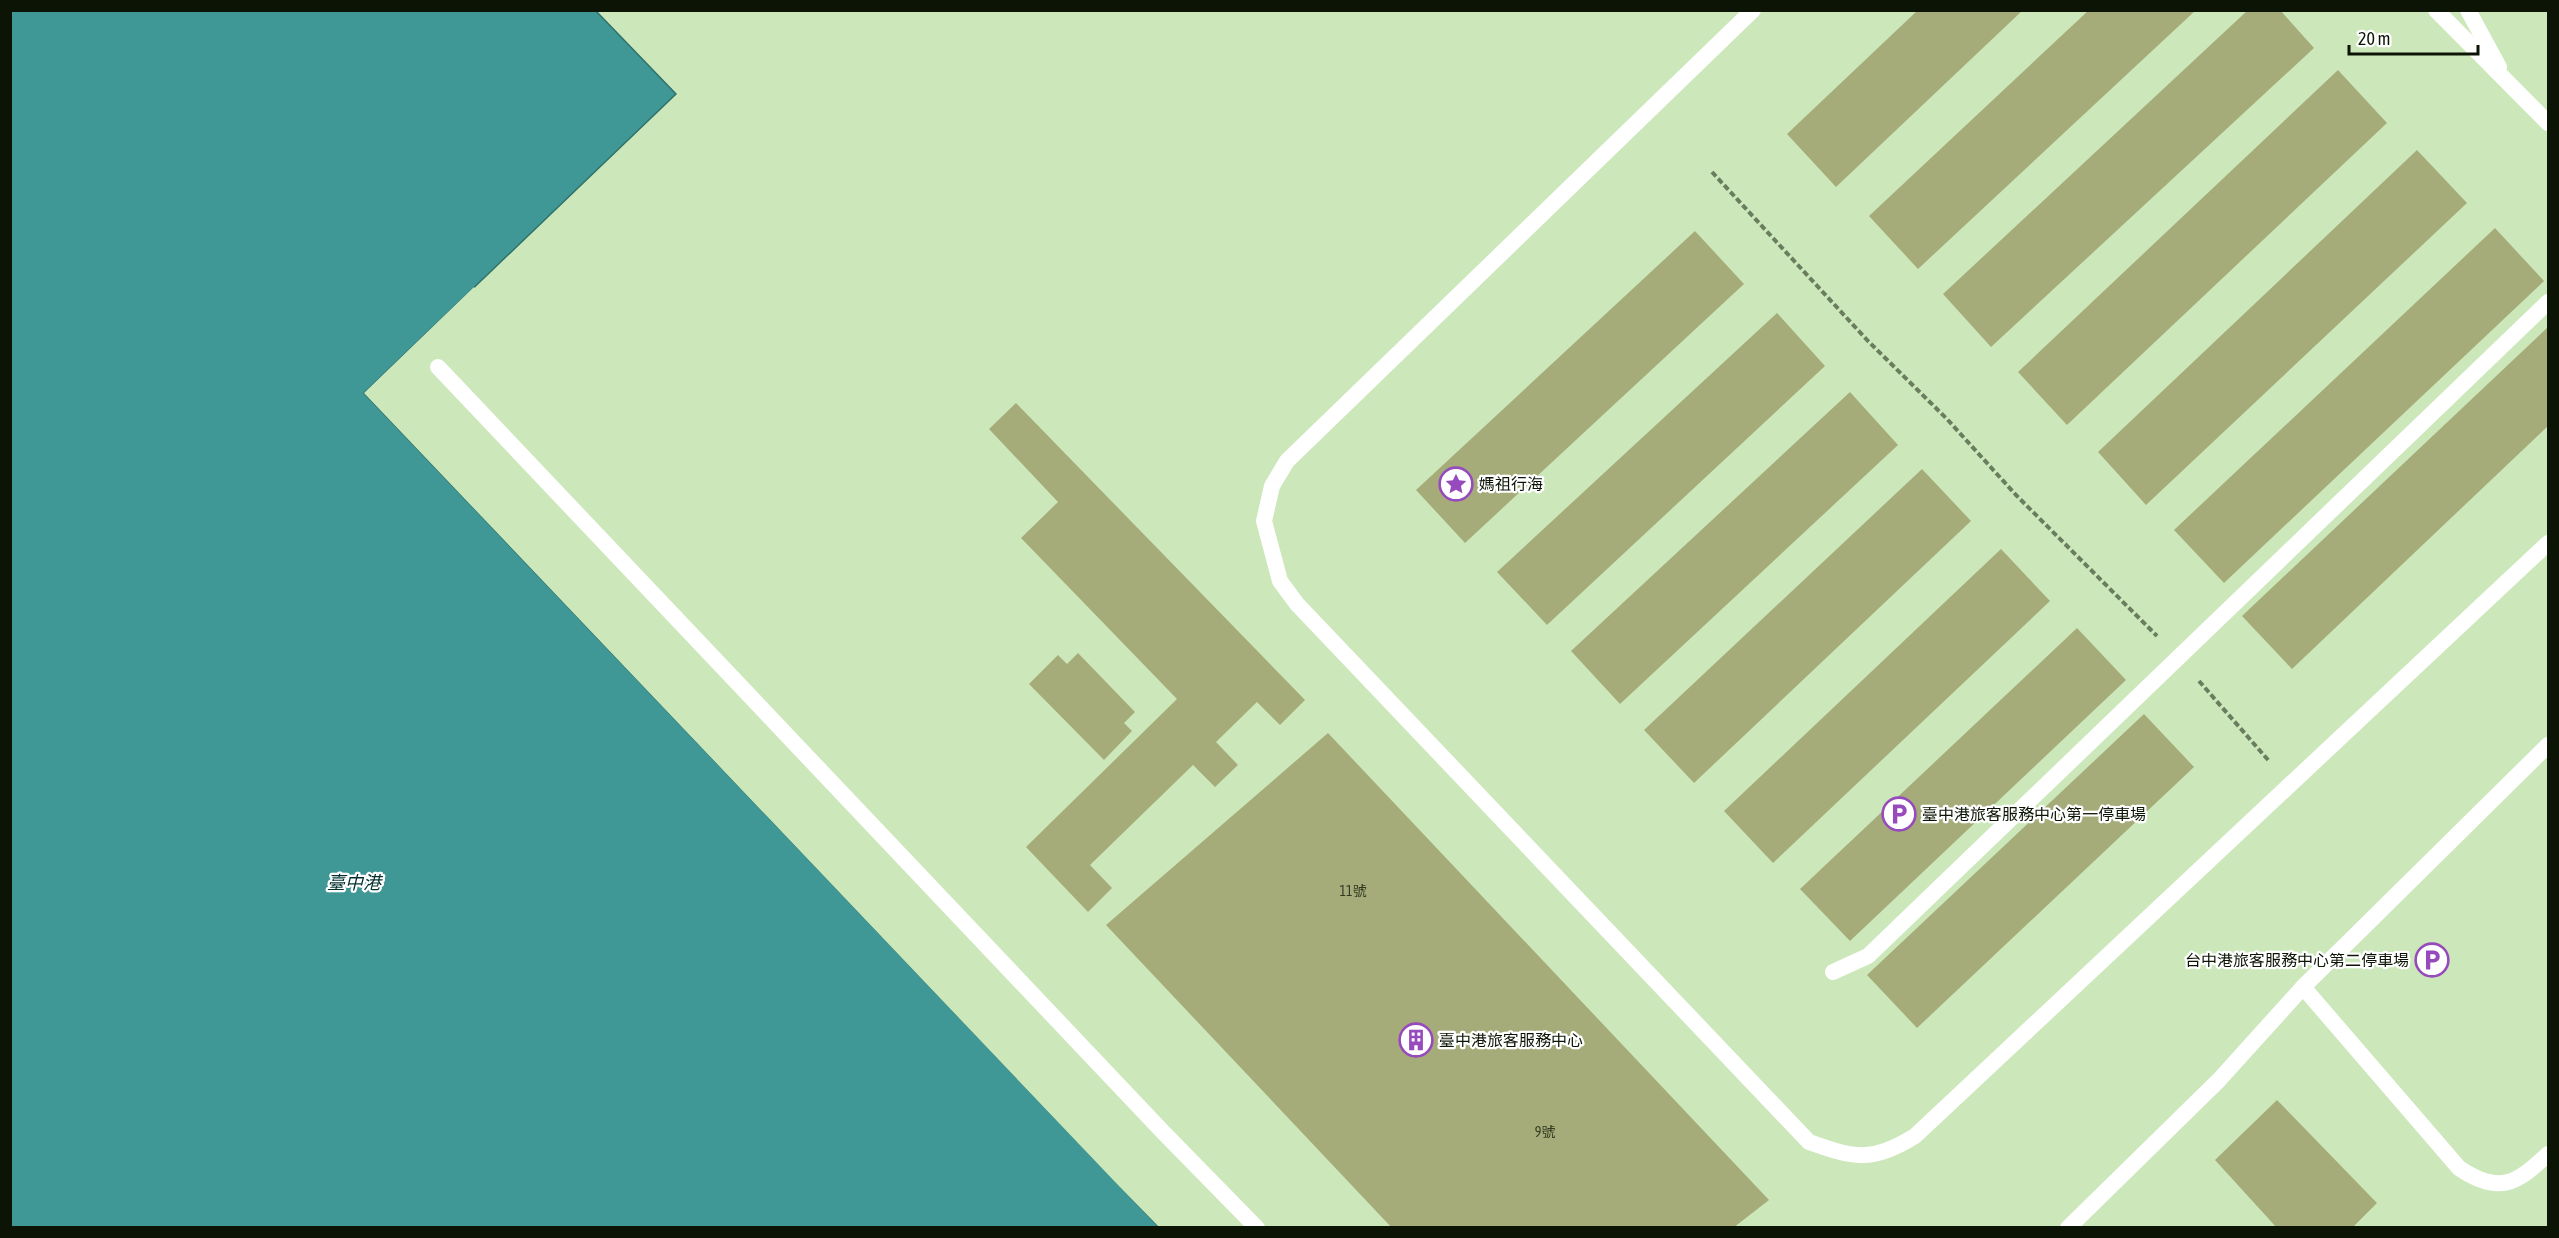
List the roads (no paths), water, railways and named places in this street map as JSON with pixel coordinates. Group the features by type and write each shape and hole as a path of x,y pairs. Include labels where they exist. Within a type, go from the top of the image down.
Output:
{"lane":[{"path":"1753,10 1287,461 1272,486 1264,521 1280,581 1297,604 1809,1142 1845,1155 1868,1156 1893,1150 1915,1137 2548,543"},
{"path":"2436,10 2548,123"},
{"path":"2468,10 2510,86"},
{"path":"1833,972 1868,956 2548,302"},
{"path":"438,367 1252,1226"},
{"path":"2068,1227 2220,1080 2303,987 2548,745"},
{"path":"2303,987 2459,1168 2474,1179 2493,1184 2511,1183 2527,1174 2548,1154"}],"water":[{"name":"臺中港","path":"10,11 596,11 676,94 364,393 1159,1227 11,1227"}],"place":[{"name":"媽祖行海","path":"1456,484"},
{"name":"臺中港旅客服務中心第一停車場","path":"1899,814"},
{"name":"台中港旅客服務中心第二停車場","path":"2432,960"},
{"name":"臺中港旅客服務中心","path":"1416,1040"}]}
